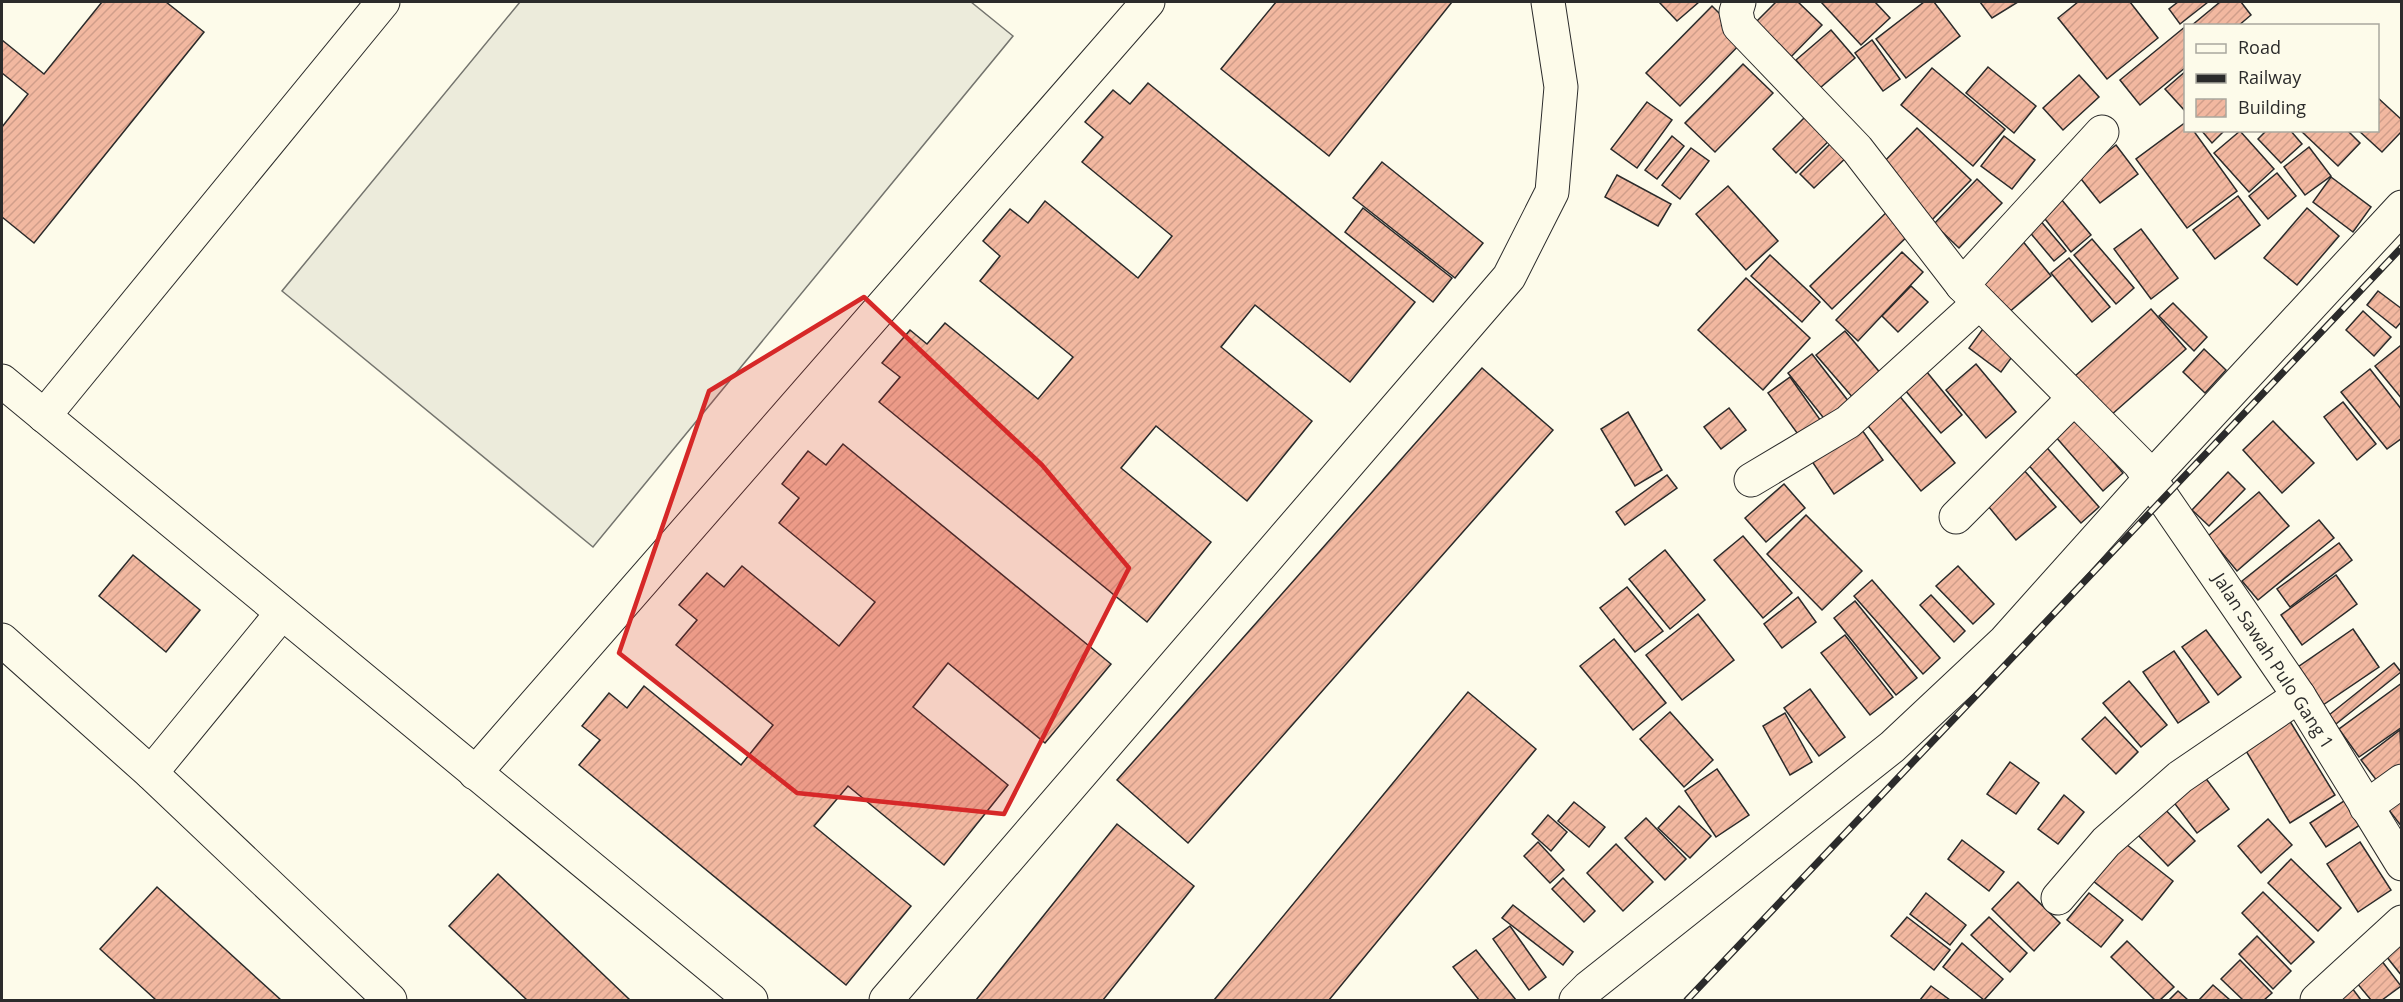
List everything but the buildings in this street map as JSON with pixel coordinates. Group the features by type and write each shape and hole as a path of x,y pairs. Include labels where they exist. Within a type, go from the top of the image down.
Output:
{"street":[{"path":"44,416 383,2"},
{"path":"475,773 1148,2"},
{"path":"886,1000 1509,277 1552,192 1561,87 1548,2"},
{"name":"Jalan Sawah Pulo Gang 1","path":"1739,2 1736,12 1739,26 1857,149 1971,294 2144,471 2299,696 2402,864"},
{"path":"1751,480 1848,422 1971,294 2102,132"},
{"path":"1576,1000 1588,988 1892,747 2005,642 2144,471 2402,207"},
{"path":"2,381 751,1000"},
{"path":"1956,517 2074,398"},
{"path":"151,773 282,613"},
{"path":"2,640 151,773 390,1000"},
{"path":"2058,898 2106,842 2180,777 2299,696"},
{"path":"2366,807 2402,781"},
{"path":"2317,1000 2402,922"}],"highlighted area":[{"path":"864,297 1042,465 1129,568 1004,814 797,793 619,653 709,391"}],"shaded area":[{"path":"520,2 971,2 1013,36 593,547 282,291"}],"railway":[{"path":"1687,1000 2402,247"}]}
